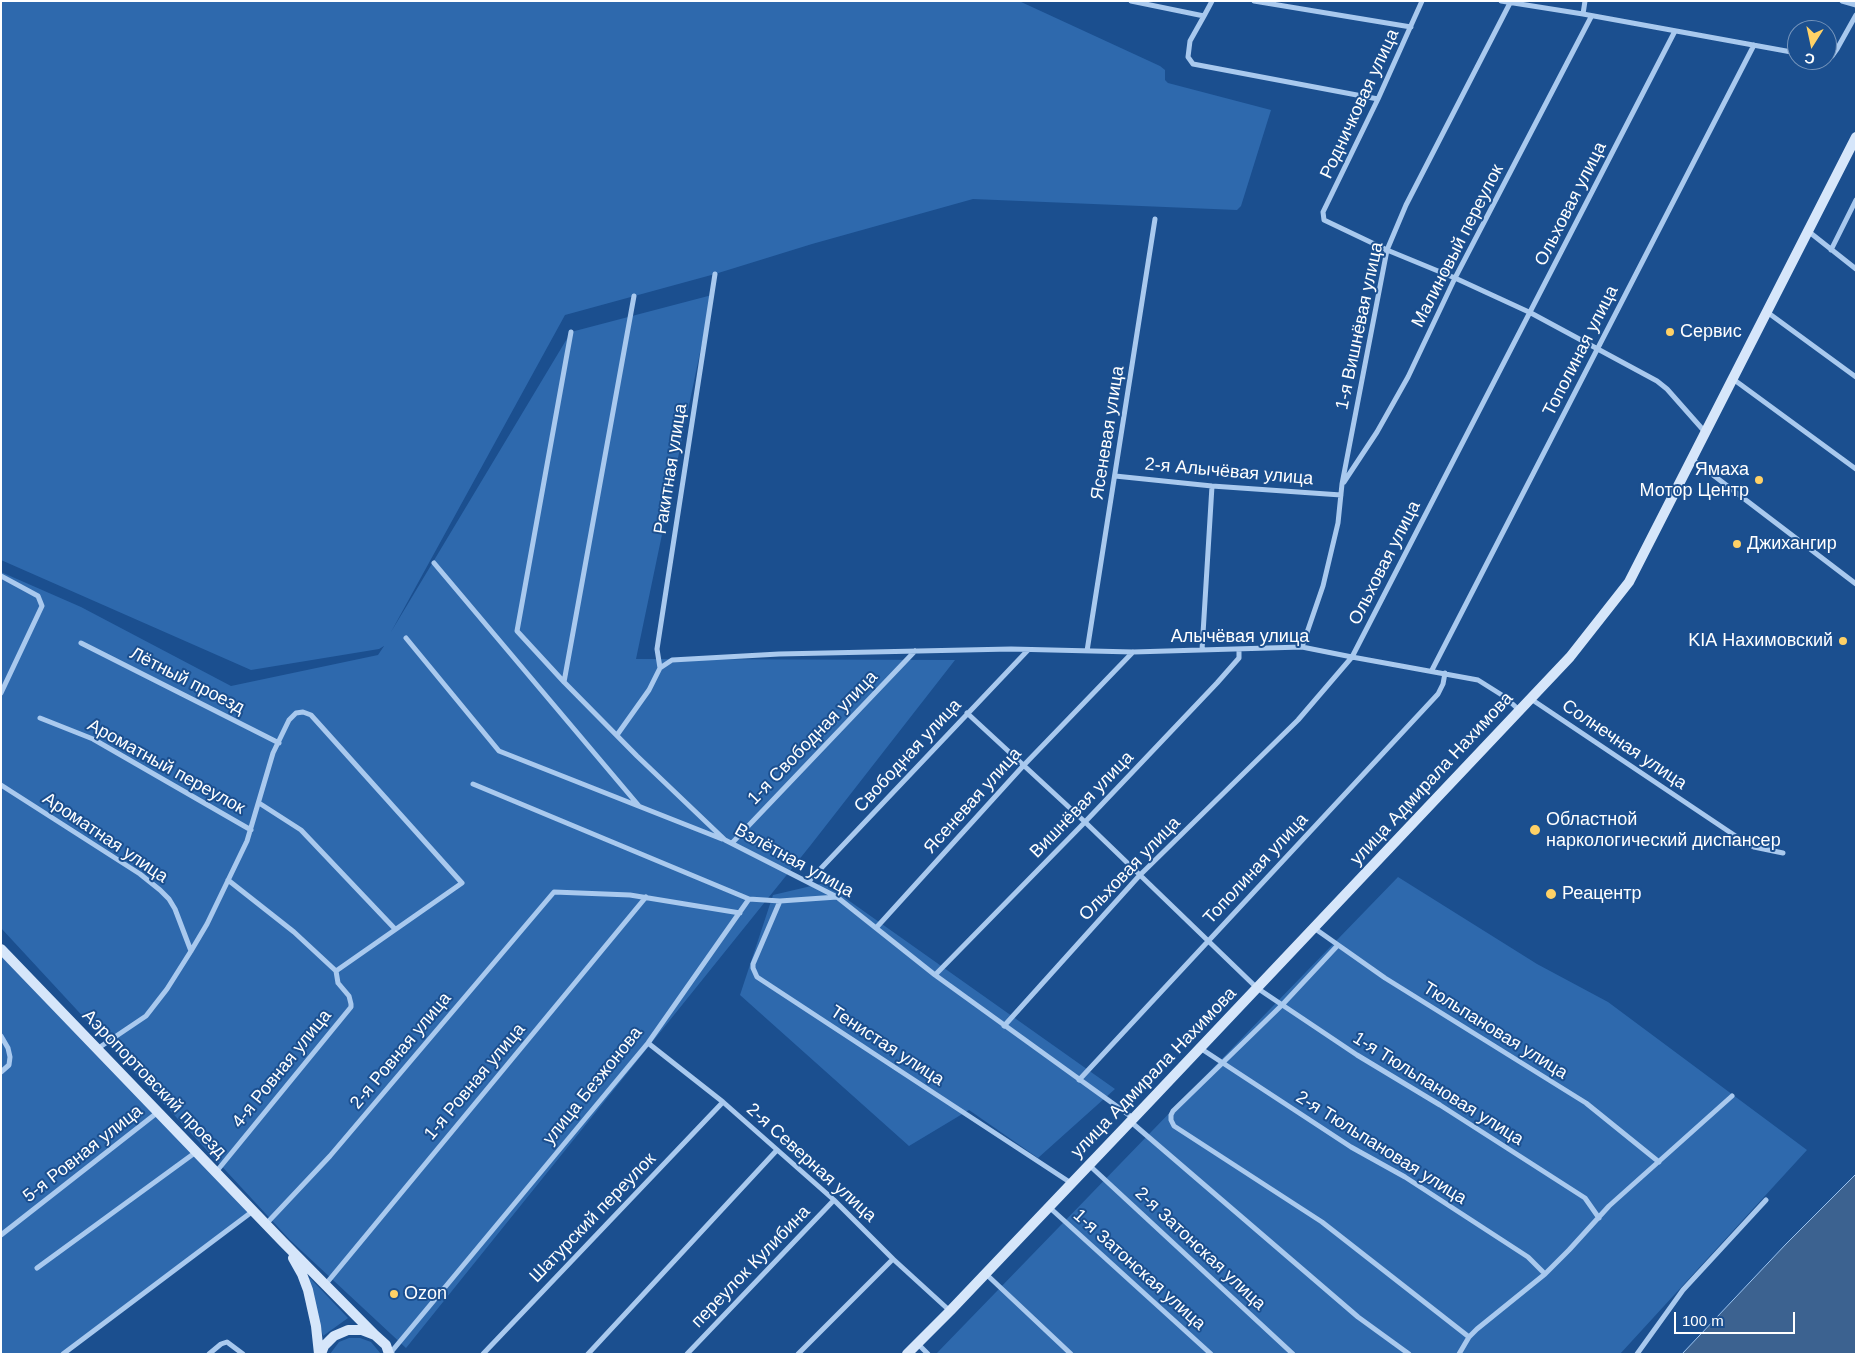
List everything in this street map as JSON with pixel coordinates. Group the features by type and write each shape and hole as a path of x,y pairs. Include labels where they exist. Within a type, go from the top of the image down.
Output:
{"main road":[{"name":"улица Адмирала Нахимова","path":"907,1354 1132,1120 1570,658 1629,582 1856,137"},
{"name":"Аэропортовский проезд","path":"1,949 283,1242"},
{"path":"283,1242 391,1351"},
{"path":"283,1242 302,1274 308,1290 320,1354"},
{"path":"320,1354 324,1346 334,1336 348,1330 362,1330 375,1335"}],"street":[{"path":"1131,1 1204,16"},
{"path":"1212,1 1190,41 1188,57 1193,64 1378,99"},
{"path":"1254,1 1411,27"},
{"name":"Родничковая улица","path":"1386,250 1326,222 1322,218 1323,212 1378,99 1422,1"},
{"path":"1501,1 1787,51"},
{"path":"1583,14 1586,1"},
{"path":"1842,1 1856,5"},
{"name":"1-я Вишнёвая улица","path":"1302,646 1323,586 1338,523 1342,484 1386,250 1406,205 1510,3"},
{"path":"1837,49 1856,15"},
{"name":"Малиновый переулок","path":"1342,484 1377,432 1408,377 1455,278 1591,17"},
{"name":"Ольховая улица","path":"1004,1026 1139,876 1298,720 1352,657 1675,31"},
{"name":"Тополиная улица","path":"1432,670 1754,45"},
{"path":"1831,250 1856,200"},
{"name":"Ясеневая улица","path":"1087,651 1155,219"},
{"path":"1808,231 1856,269"},
{"path":"1386,250 1455,278 1530,313 1657,382 1667,389 1705,433"},
{"name":"Ракитная улица","path":"660,668 657,649 715,274"},
{"path":"564,682 634,296"},
{"path":"1767,312 1856,377"},
{"name":"Взлётная улица","path":"571,332 517,631 637,756 725,840 838,897 935,975 1132,1120 1358,1317 1409,1354"},
{"path":"1733,378 1856,469"},
{"path":"1692,458 1856,584"},
{"name":"2-я Алычёвая улица","path":"1115,476 1212,486 1341,495"},
{"path":"1202,650 1212,486"},
{"path":"434,563 639,806"},
{"path":"1,576 38,596 42,606 1,693"},
{"path":"406,638 498,751 725,840"},
{"name":"Лётный проезд","path":"81,643 280,743"},
{"name":"Алычёвая улица","path":"660,668 676,659 778,654 1028,650 1133,652 1302,646 1478,680 1505,696 1519,711"},
{"name":"Вишнёвая улица","path":"935,975 1085,822 1217,682 1239,658 1239,649"},
{"name":"Свободная улица","path":"809,882 1028,650"},
{"name":"1-я Свободная улица","path":"732,843 915,651"},
{"name":"Ясеневая улица","path":"876,928 1023,766 1133,652"},
{"path":"617,735 649,690 660,668"},
{"name":"Тополиная улица","path":"1079,1080 1438,694 1443,684 1445,673"},
{"name":"Солнечная улица","path":"1530,699 1743,841 1754,847 1783,853"},
{"path":"97,1049 146,1016 167,989 191,951 228,880 251,830 274,753 292,716 296,713 303,712 312,715 462,883 336,971 294,932 228,880"},
{"name":"1-я Тюльпановая улица","path":"967,713 1085,822 1257,988 1357,1055 1440,1105 1585,1198 1599,1218"},
{"name":"Ароматный переулок","path":"40,718 93,739 251,830"},
{"path":"473,784 749,899 780,901 838,897"},
{"name":"Ароматная улица","path":"1,785 140,874 160,890 175,909 191,951"},
{"path":"259,802 301,830 395,929"},
{"name":"2-я Ровная улица","path":"266,1224 330,1156 554,892 646,897"},
{"path":"646,897 740,913"},
{"name":"1-я Ровная улица","path":"325,1285 646,897"},
{"name":"улица Безжонова","path":"391,1351 648,1043 749,899"},
{"name":"Тенистая улица","path":"780,901 753,964 757,977 1071,1183"},
{"name":"Тюльпановая улица","path":"1314,928 1385,978 1586,1104 1658,1162"},
{"path":"1338,945 1282,1005 1174,1110 1171,1115 1174,1126 1322,1222 1469,1337"},
{"name":"4-я Ровная улица","path":"216,1172 351,1007 350,998 338,983 336,971"},
{"path":"1,1036 8,1048 10,1057 9,1065 1,1072"},
{"name":"2-я Северная улица","path":"648,1043 723,1102 834,1200 893,1259 950,1311"},
{"name":"2-я Тюльпановая улица","path":"1200,1048 1350,1147 1405,1177 1504,1241 1528,1257 1545,1274"},
{"path":"1459,1354 1469,1337 1545,1274 1609,1206 1732,1096"},
{"name":"Шатурский переулок","path":"483,1354 723,1102"},
{"name":"5-я Ровная улица","path":"1,1235 158,1112"},
{"path":"588,1354 777,1150"},
{"path":"37,1268 196,1152"},
{"name":"2-я Затонская улица","path":"1089,1165 1293,1354"},
{"name":"переулок Кулибина","path":"687,1354 834,1200"},
{"path":"1637,1354 1684,1290 1766,1200"},
{"name":"1-я Затонская улица","path":"1049,1207 1211,1354"},
{"path":"63,1354 254,1211"},
{"path":"798,1354 893,1259"},
{"path":"985,1273 1071,1354"},
{"path":"209,1354 221,1344 227,1342 242,1354"},
{"path":"917,1343 928,1354"}],"shaded area":[{"path":"1,1 1019,1 1160,66 1165,70 1165,80 1168,83 1271,110 1241,206 1237,210 973,199 812,244 715,274 565,315 391,632 571,332 712,295 636,659 955,660 810,846 406,1348 290,1240 1,928 1,572 81,607 231,686 378,655 384,646 379,649 251,670 1,560"},
{"path":"1398,877 1537,964 1608,1002 1807,1150 1620,1354 936,1354"},
{"path":"824,883 1115,1089 1038,1158 969,1110 909,1146 740,995 773,895"},
{"path":"1,956 250,1212 65,1354 1,1354"},
{"path":"1856,1174 1856,1354 1682,1354 1786,1244"},
{"path":"310,1278 348,1318 323,1336 308,1279"},
{"path":"349,1338 360,1338 371,1342 381,1354 330,1354 339,1342"}],"place":[{"name":"Сервис","path":"1670,332"},
{"name":"Ямаха Мотор Центр","path":"1759,480"},
{"name":"Джихангир","path":"1737,544"},
{"name":"KIA Нахимовский","path":"1843,641"},
{"name":"Областной наркологический диспансер","path":"1535,830"},
{"name":"Реацентр","path":"1551,894"},
{"name":"Ozon","path":"394,1294"}]}
